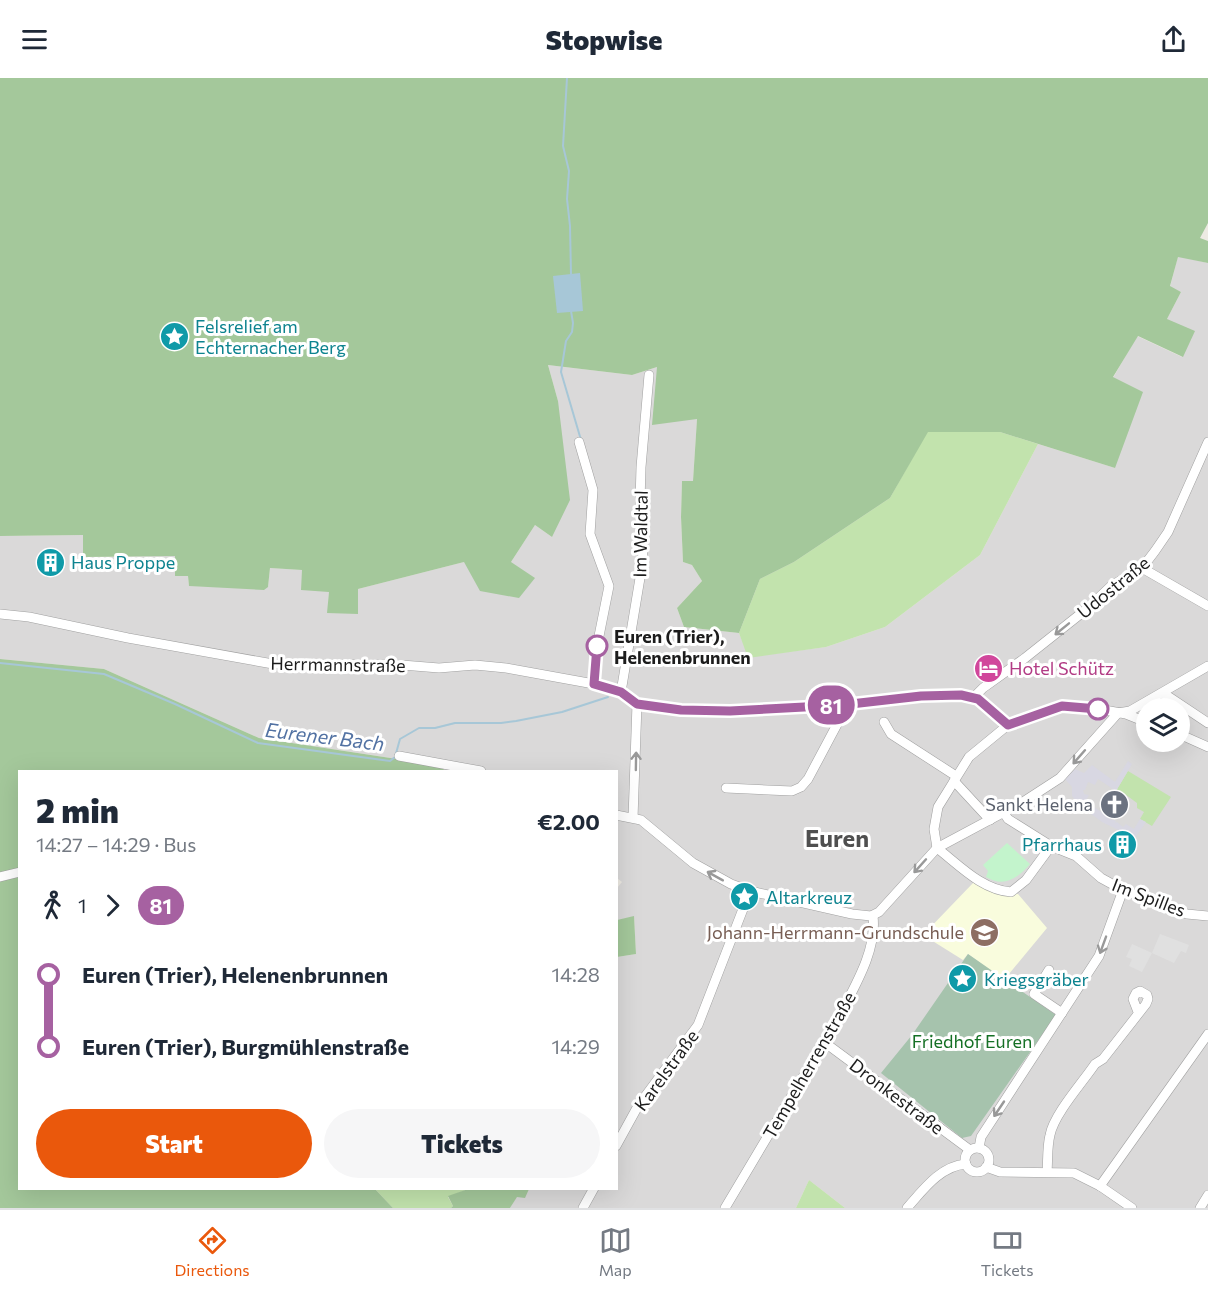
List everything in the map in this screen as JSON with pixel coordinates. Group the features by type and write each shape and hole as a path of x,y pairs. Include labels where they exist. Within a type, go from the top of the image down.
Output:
{"street":[{"name":"Im Waldtal","path":"621,692 644,560 640,490 649,375"},
{"path":"579,442 593,490 590,534 609,586 597,646 594,684"},
{"name":"Udostraße","path":"974,697 1079,615 1111,586 1142,568 1168,532 1208,442"},
{"path":"1142,568 1208,606"},
{"name":"Herrmannstraße","path":"0,614 23,615 139,640 273,664 402,665 439,668 482,665 506,668 594,684 621,692 637,704"},
{"path":"618,815 641,820 693,863 731,884 750,891 852,914 876,914 938,848 1004,813 1060,778 1118,713 1130,711 1208,666"},
{"path":"1163,693 1208,723"},
{"path":"633,818 637,704 681,710 720,711 842,705 945,695 974,697 1008,725"},
{"path":"726,788 792,791 801,787 808,779 842,717 842,705"},
{"path":"1051,846 1026,880 1011,892 994,889 977,879 938,848 934,829 935,817 938,807 969,757 1008,725 1062,706 1118,713 1136,719"},
{"path":"884,722 891,734 955,778 990,820"},
{"path":"1190,739 1208,747"},
{"path":"399,756 476,770"},
{"name":"Im Spilles","path":"1004,813 1008,819 1051,846 1076,856 1101,878 1123,890 1187,914 1208,916"},
{"path":"0,877 18,872"},
{"path":"1123,890 1099,956 974,1149 965,1158 970,1170 977,1172 986,1167 1000,1172 1074,1173 1100,1186 1132,1208"},
{"name":"Karelstraße","path":"618,1142 638,1107 698,1025 750,891"},
{"name":"Tempelherrenstraße","path":"725,1208 858,981 872,938 876,914"},
{"path":"1049,970 1034,994 1062,1013"},
{"path":"1047,1172 1050,1132 1056,1120 1095,1064 1103,1059 1138,1012"},
{"path":"1100,1186 1208,1034"},
{"name":"Dronkestraße","path":"824,1042 974,1149"},
{"path":"974,1149 985,1151 988,1157 986,1167"},
{"path":"910,1205 945,1171 957,1165 966,1164"},
{"path":"583,1208 593,1190"},
{"path":"1200,1208 1208,1194"}],"shaded area":[{"path":"1178,256 1208,263 1208,1208 845,1208 809,1180 796,1208 510,1208 517,1196 527,1190 618,1190 618,957 636,954 634,917 618,920 618,887 622,882 618,879 618,770 444,770 443,766 259,738 104,669 0,659 0,536 83,535 83,557 175,556 188,576 189,586 268,587 270,568 303,570 329,592 328,613 358,589 464,562 511,562 535,525 552,537 558,401 548,365 632,375 657,367 697,419 693,481 682,481 681,517 683,562 692,565 702,581 677,608 684,627 739,633 749,657 826,647 885,627 980,555 1038,444 1115,468 1113,378 1137,336 1182,357 1167,319 1181,292 1170,287"},
{"path":"1128,761 1132,764 1116,791 1098,779 1095,785 1088,782 1083,790 1084,794 1089,795 1085,802 1107,815 1106,817 1116,821 1115,823 1123,827 1126,824 1134,829 1140,819 1146,822 1135,838 1102,822 1079,805 1072,796 1072,787 1065,779 1075,769 1084,773 1092,765 1115,782"},
{"name":"Johann-Herrmann-Grundschule","path":"974,882 1010,894 1018,894 1047,928 1004,980 968,954 963,960 923,935"},
{"path":"1160,934 1189,945 1186,953 1181,951 1174,963 1152,953"},
{"path":"1132,944 1152,953 1142,972 1129,966 1132,959 1126,957"}],"green space":[{"path":"0,78 1208,78 1208,223 1200,238 1208,241 1208,263 1178,257 1170,286 1181,292 1167,319 1195,331 1183,357 1138,336 1113,377 1143,392 1115,468 1000,432 928,432 890,498 794,562 760,579 739,633 684,627 677,608 702,581 692,565 683,562 681,517 682,481 693,481 697,419 652,425 657,367 632,375 548,365 558,401 570,500 552,537 535,525 511,562 535,578 519,598 480,591 464,562 358,589 358,614 327,613 329,592 301,590 302,570 270,568 268,587 264,590 189,586 188,576 175,576 175,556 83,557 83,535 0,536"},
{"path":"927,432 1000,432 1038,444 980,555 885,627 826,647 748,658 739,633 760,579 794,562 890,498"},
{"path":"0,659 104,669 259,738 443,766 444,770 18,770 18,1190 376,1190 393,1208 0,1208"},
{"path":"1128,771 1171,797 1152,826 1140,819 1144,812 1137,808 1137,803 1122,792 1116,791"},
{"path":"1007,843 1030,864 1010,880 999,882 986,877 988,871 983,865"},
{"path":"634,916 636,954 618,957 618,920"},
{"name":"Friedhof Euren","path":"968,954 1056,1015 971,1136 962,1138 881,1073 912,1035"},
{"path":"809,1180 845,1208 796,1208"},
{"path":"376,1190 466,1190 448,1197 453,1206 451,1208 393,1208"},
{"path":"465,1190 529,1190 525,1198 517,1197 510,1208 451,1208 453,1206 448,1196"}],"water":[{"path":"580,273 583,311 557,313 553,276"}],"waterway":[{"path":"567,78 563,146 569,171 567,199 571,275"},
{"path":"571,311 572,332 566,341 561,372 581,440"},
{"name":"Eurener Bach","path":"0,663 104,674 258,743 390,761 395,757 400,739 419,728 435,728 455,723 516,721 562,712 608,697"}],"bus line":[{"name":"81","path":"597,646 594,684 621,692 637,704 681,710 730,711 842,705 921,696 953,695 978,699 1008,725 1062,706 1098,709"}],"place":[{"name":"Felsrelief am Echternacher Berg","path":"174,336"},
{"name":"Haus Proppe","path":"50,562"},
{"name":"Euren (Trier), Helenenbrunnen","path":"597,646"},
{"name":"Hotel Schütz","path":"988,668"},
{"name":"Sankt Helena","path":"1114,804"},
{"name":"Pfarrhaus","path":"1123,844"},
{"name":"Altarkreuz","path":"745,897"},
{"name":"Johann-Herrmann-Grundschule","path":"985,932"},
{"name":"Kriegsgräber","path":"963,979"}],"district":[{"name":"Euren","path":"837,837"}]}
